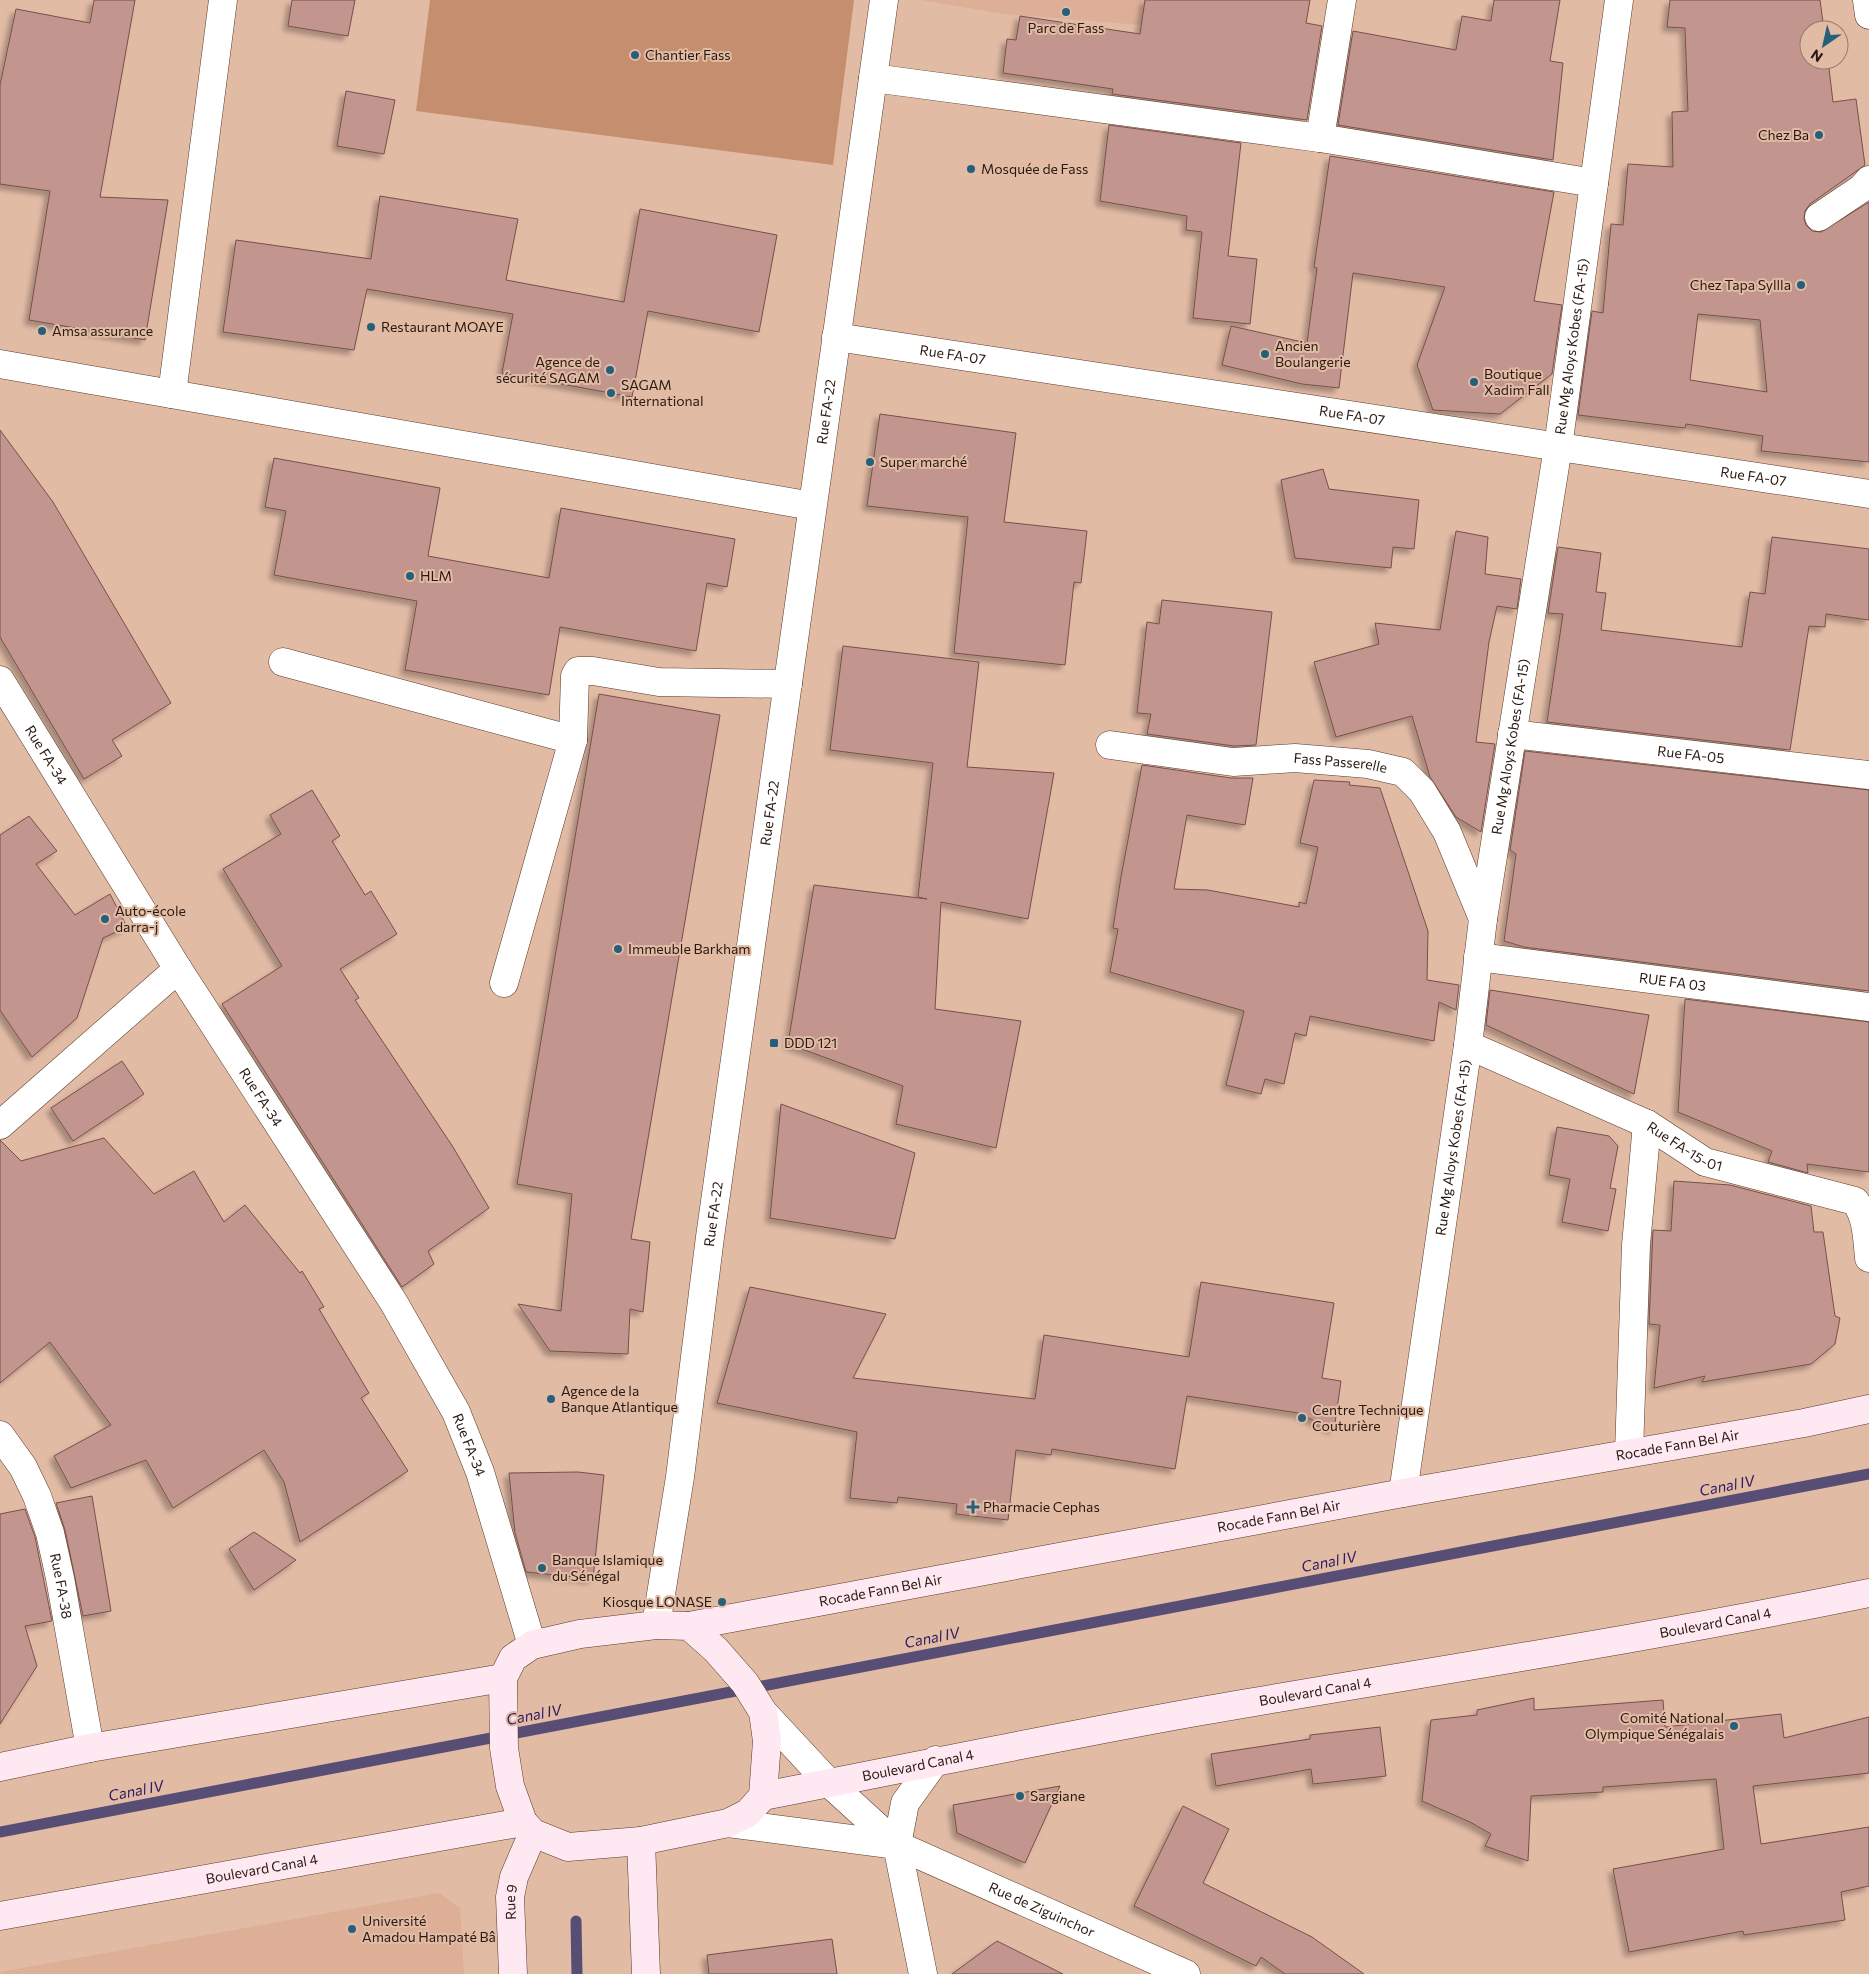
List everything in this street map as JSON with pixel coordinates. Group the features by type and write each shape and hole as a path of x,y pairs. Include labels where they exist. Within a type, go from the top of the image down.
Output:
{"main road":[{"name":"Rocade Fann Bel Air","path":"532,1645 580,1634 656,1625 689,1626 1403,1493 1804,1423 1869,1409"},
{"name":"Boulevard Canal 4","path":"763,1796 936,1760 1194,1712 1738,1620 1869,1593"},
{"path":"532,1645 513,1658 503,1678 504,1748 510,1786 528,1828 568,1847 641,1841 728,1823 748,1813 763,1796 767,1741 763,1712 745,1683 716,1650 689,1626"},
{"path":"0,1767 90,1748 503,1678"},
{"name":"Boulevard Canal 4","path":"0,1916 528,1828"},
{"name":"Rue 9","path":"513,1974 510,1897 528,1828"},
{"path":"641,1841 646,1974"}],"street":[{"path":"172,394 223,0"},
{"name":"Rue FA-22","path":"656,1625 680,1478 710,1237 884,0"},
{"path":"1320,138 1342,0"},
{"name":"Rue Mg Aloys Kobes (FA-15)","path":"1403,1493 1468,1045 1483,919 1558,447 1619,0"},
{"path":"1867,0 1869,15"},
{"path":"873,78 1320,138 1594,183"},
{"path":"1819,217 1862,188 1869,180"},
{"name":"Rue FA-07","path":"836,337 1869,494"},
{"path":"0,364 812,506"},
{"path":"283,662 573,740"},
{"path":"504,983 573,740 575,676 578,671 593,671 659,682 788,684"},
{"name":"Rue FA-34","path":"0,680 178,969 394,1303 456,1412 480,1472 532,1645"},
{"name":"Rue FA-05","path":"1512,734 1869,775"},
{"name":"Fass Passerelle","path":"1110,745 1233,762 1295,758 1368,764 1403,772 1422,791 1447,832 1483,919"},
{"name":"RUE FA 03","path":"1478,957 1869,1007"},
{"path":"0,1126 178,969"},
{"name":"Rue FA-15-01","path":"1468,1045 1647,1124 1705,1162 1855,1201 1862,1210 1867,1229 1869,1258"},
{"path":"1630,1454 1636,1245 1647,1124"},
{"name":"Rue FA-38","path":"1,1439 23,1467 34,1489 50,1533 60,1578 90,1748"},
{"path":"763,1712 829,1783 897,1845"},
{"path":"923,1974 897,1845 905,1803 936,1760"},
{"path":"728,1823 897,1845"},
{"name":"Rue de Ziguinchor","path":"897,1845 1186,1974"}],"shaded area":[{"name":"Chantier Fass","path":"430,0 854,0 833,165 416,111"},
{"name":"Parc de Fass","path":"921,0 1145,0 1141,25 1004,14"},
{"name":"Université Amadou Hampaté Bâ","path":"439,1893 460,1908 464,1974 0,1974 0,1972"}],"building":[{"path":"94,0 135,0 100,197 168,200 145,340 29,320 50,191 0,184 0,85 16,9 90,23"},
{"path":"292,0 355,0 348,36 288,26"},
{"path":"1145,0 1310,0 1306,23 1322,26 1307,120 1112,94 1113,89 1003,73 1007,39 1016,40 1020,16 1140,34"},
{"path":"1494,0 1560,0 1550,61 1563,63 1553,160 1338,125 1353,31 1456,50 1462,16 1491,21"},
{"path":"1670,0 1820,0 1823,20 1799,20 1799,70 1829,70 1833,102 1856,99 1865,165 1810,204 1805,211 1804,219 1806,225 1812,231 1821,232 1869,202 1869,462 1761,451 1763,436 1686,424 1685,428 1578,415 1592,311 1603,313 1611,224 1623,225 1628,164 1673,167 1672,112 1688,111 1685,28 1667,27","holes":["1698,314 1760,320 1767,392 1690,380"]},
{"path":"346,91 395,100 384,154 337,146"},
{"path":"1109,125 1241,143 1228,256 1257,259 1250,324 1193,318 1202,232 1186,230 1187,216 1100,201"},
{"path":"1330,156 1554,192 1534,301 1562,305 1552,374 1500,414 1433,410 1417,365 1445,287 1353,273 1339,388 1302,384 1222,365 1231,326 1307,343 1317,268 1314,267"},
{"path":"380,196 518,219 506,280 624,302 640,209 777,235 759,332 648,311 632,397 502,373 513,314 367,289 354,350 223,332 236,240 371,259"},
{"path":"880,414 1016,433 1004,522 1087,531 1081,583 1074,582 1065,665 954,653 968,517 867,506"},
{"path":"0,430 53,502 171,703 112,740 122,756 84,779 0,637"},
{"name":"HLM","path":"274,458 440,488 428,556 549,578 561,508 735,539 727,587 707,583 696,651 560,627 549,695 405,670 417,601 274,575 286,511 265,507"},
{"path":"1323,469 1329,489 1419,500 1414,549 1393,547 1391,568 1295,558 1281,480"},
{"path":"1456,531 1488,537 1485,574 1521,579 1517,609 1497,606 1489,642 1476,742 1495,744 1481,832 1456,817 1430,777 1412,716 1336,737 1314,662 1379,644 1375,623 1440,630"},
{"path":"1772,537 1869,549 1869,620 1826,614 1825,627 1809,626 1790,750 1547,722 1563,614 1548,613 1558,547 1601,553 1596,592 1606,593 1601,630 1742,647 1750,592 1765,594"},
{"path":"1162,600 1272,612 1256,745 1234,746 1147,734 1151,714 1137,713 1147,622 1159,624"},
{"path":"843,646 979,662 967,767 1054,773 1028,919 941,902 935,1009 1021,1021 996,1148 896,1124 903,1086 788,1044 814,885 927,899 918,897 933,763 830,750"},
{"name":"Immeuble Barkham","path":"599,694 720,715 631,1239 650,1242 643,1312 630,1309 628,1354 550,1351 518,1304 561,1311 572,1194 517,1184"},
{"path":"1525,751 1869,790 1869,991 1524,947 1504,941 1516,854 1510,850"},
{"path":"1142,765 1231,778 1253,778 1245,825 1187,815 1174,889 1208,890 1299,907 1299,902 1306,904 1318,847 1300,843 1314,780 1350,782 1349,785 1380,788 1428,931 1427,980 1459,985 1456,1010 1439,1002 1434,1041 1310,1016 1306,1036 1295,1033 1284,1084 1265,1079 1261,1094 1226,1085 1244,1011 1110,972 1118,929 1113,928"},
{"path":"312,790 340,836 332,841 365,895 371,891 397,934 340,969 359,998 355,1000 453,1147 489,1208 428,1251 434,1264 402,1287 222,1004 282,966 223,869 281,834 270,815"},
{"path":"29,816 57,851 36,864 75,915 110,894 127,927 103,938 77,1018 32,1057 0,1010 0,835"},
{"path":"1490,990 1649,1015 1634,1094 1486,1025"},
{"path":"1685,999 1869,1022 1869,1172 1807,1164 1808,1173 1768,1162 1772,1151 1678,1112"},
{"path":"122,1061 144,1094 73,1141 51,1108"},
{"path":"781,1104 915,1153 895,1239 770,1218"},
{"path":"1557,1127 1609,1136 1618,1146 1610,1188 1616,1189 1608,1231 1562,1222 1570,1179 1549,1175"},
{"path":"104,1138 154,1194 194,1171 224,1222 245,1205 300,1273 302,1271 324,1307 319,1309 369,1393 361,1398 408,1471 300,1542 284,1482 264,1450 173,1508 146,1460 71,1488 54,1456 111,1425 50,1342 0,1383 0,1140 21,1161"},
{"path":"1674,1181 1730,1185 1811,1206 1814,1232 1823,1232 1835,1316 1840,1318 1835,1344 1811,1364 1702,1382 1705,1376 1654,1388 1660,1325 1649,1324 1653,1230 1671,1231"},
{"path":"1201,1282 1334,1303 1322,1378 1341,1381 1334,1430 1298,1413 1187,1396 1175,1469 1052,1449 1051,1455 1016,1450 1008,1520 956,1514 957,1504 898,1497 897,1503 850,1498 857,1432 717,1403 750,1287 886,1314 853,1378 1035,1399 1044,1335 1189,1357"},
{"path":"578,1472 604,1475 593,1579 526,1572 515,1533 509,1473"},
{"path":"92,1496 111,1611 83,1616 65,1530 56,1503"},
{"path":"25,1509 35,1537 52,1621 25,1626 37,1666 0,1724 0,1514"},
{"path":"254,1532 296,1560 254,1590 229,1549"},
{"path":"1534,1698 1534,1710 1663,1700 1665,1727 1781,1714 1784,1738 1869,1717 1869,1773 1753,1786 1761,1844 1869,1827 1869,1886 1841,1892 1845,1920 1744,1935 1743,1931 1629,1952 1613,1869 1724,1849 1716,1779 1603,1787 1603,1792 1531,1796 1528,1861 1485,1846 1491,1834 1470,1822 1422,1801 1431,1720 1477,1715 1477,1710"},
{"path":"1380,1727 1386,1776 1313,1784 1311,1769 1216,1786 1211,1754 1310,1739 1310,1735"},
{"path":"1060,1786 1025,1863 957,1833 953,1805"},
{"path":"1183,1806 1229,1829 1203,1883 1312,1937 1364,1974 1285,1974 1261,1957 1256,1966 1134,1906"},
{"path":"832,1939 837,1974 709,1974 707,1955"},
{"path":"997,1941 1063,1974 952,1974"}],"waterway":[{"name":"Canal IV","path":"0,1832 1869,1474"},
{"path":"576,1921 577,1974"}],"place":[{"name":"Parc de Fass","path":"1066,12"},
{"name":"Chantier Fass","path":"635,55"},
{"name":"Chez Ba","path":"1819,135"},
{"name":"Mosquée de Fass","path":"971,169"},
{"name":"Chez Tapa Syllla","path":"1801,285"},
{"name":"Restaurant MOAYE","path":"371,327"},
{"name":"Amsa assurance","path":"42,331"},
{"name":"Ancien Boulangerie","path":"1265,354"},
{"name":"Agence de sécurité SAGAM","path":"610,370"},
{"name":"Boutique Xadim Fall","path":"1474,382"},
{"name":"SAGAM International","path":"611,393"},
{"name":"Super marché","path":"870,462"},
{"name":"HLM","path":"410,576"},
{"name":"Auto-école darra-j","path":"105,919"},
{"name":"Immeuble Barkham","path":"618,949"},
{"name":"DDD 121","path":"774,1043"},
{"name":"Agence de la Banque Atlantique","path":"551,1399"},
{"name":"Centre Technique Couturière","path":"1302,1418"},
{"name":"Pharmacie Cephas","path":"973,1507"},
{"name":"Banque Islamique du Sénégal","path":"542,1568"},
{"name":"Kiosque LONASE","path":"722,1602"},
{"name":"Comité National Olympique Sénégalais","path":"1734,1726"},
{"name":"Sargiane","path":"1020,1796"},
{"name":"Université Amadou Hampaté Bâ","path":"352,1929"}]}
